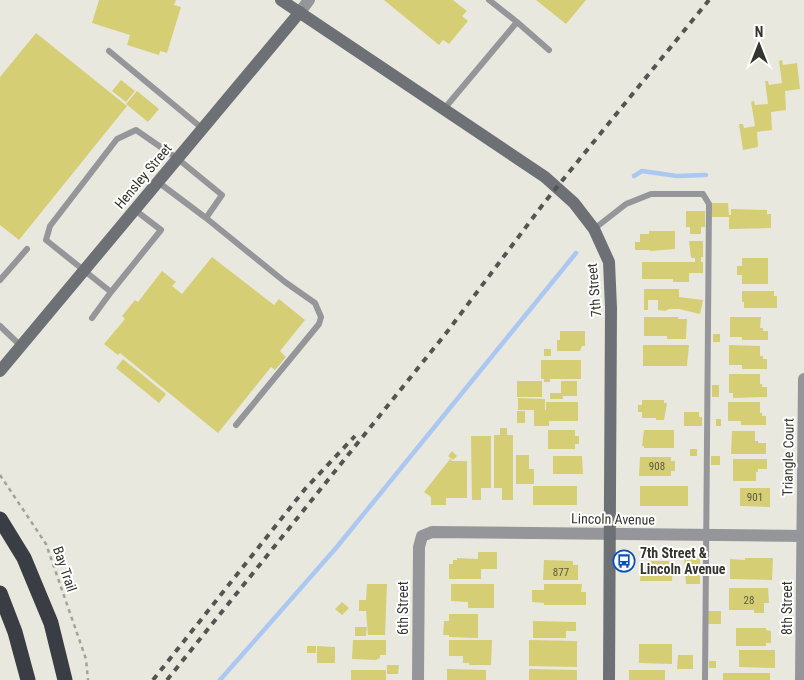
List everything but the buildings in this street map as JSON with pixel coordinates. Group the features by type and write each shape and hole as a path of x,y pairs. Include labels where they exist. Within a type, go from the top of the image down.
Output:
{"highway":[{"path":"0,519 24,558 51,623 65,680"},
{"path":"0,593 15,632 28,680"}],"street":[{"name":"7th Street","path":"281,0 544,176 574,203 594,229 609,262 611,308 609,680"},
{"name":"Hensley Street","path":"0,371 309,0"},
{"name":"Triangle Court","path":"803,536 804,379"},
{"name":"Lincoln Avenue","path":"422,536 432,532 803,536"},
{"name":"6th Street","path":"418,680 419,547 422,536"},
{"name":"8th Street","path":"801,680 803,536"}],"lane":[{"path":"489,0 549,50"},
{"path":"444,108 517,22"},
{"path":"109,51 203,129"},
{"path":"111,292 46,240 50,226 117,139 136,130 178,159 222,195 206,218"},
{"path":"158,182 314,303 321,317 319,324 236,425"},
{"path":"594,229 626,204 651,194 703,194 709,204 705,680"},
{"path":"92,318 161,230 135,210"},
{"path":"0,280 27,249"},
{"path":"0,326 21,346"}],"path":[{"name":"Bay Trail","path":"0,475 46,544 86,660 88,680"}],"waterway":[{"path":"634,176 642,171 677,176 706,175"},
{"path":"220,680 336,548 576,253"}],"railway":[{"path":"167,680 447,332 544,203 709,0"},
{"path":"153,680 305,489 355,436"}],"place":[{"name":"7th Street & Lincoln Avenue","path":"624,561"}]}
